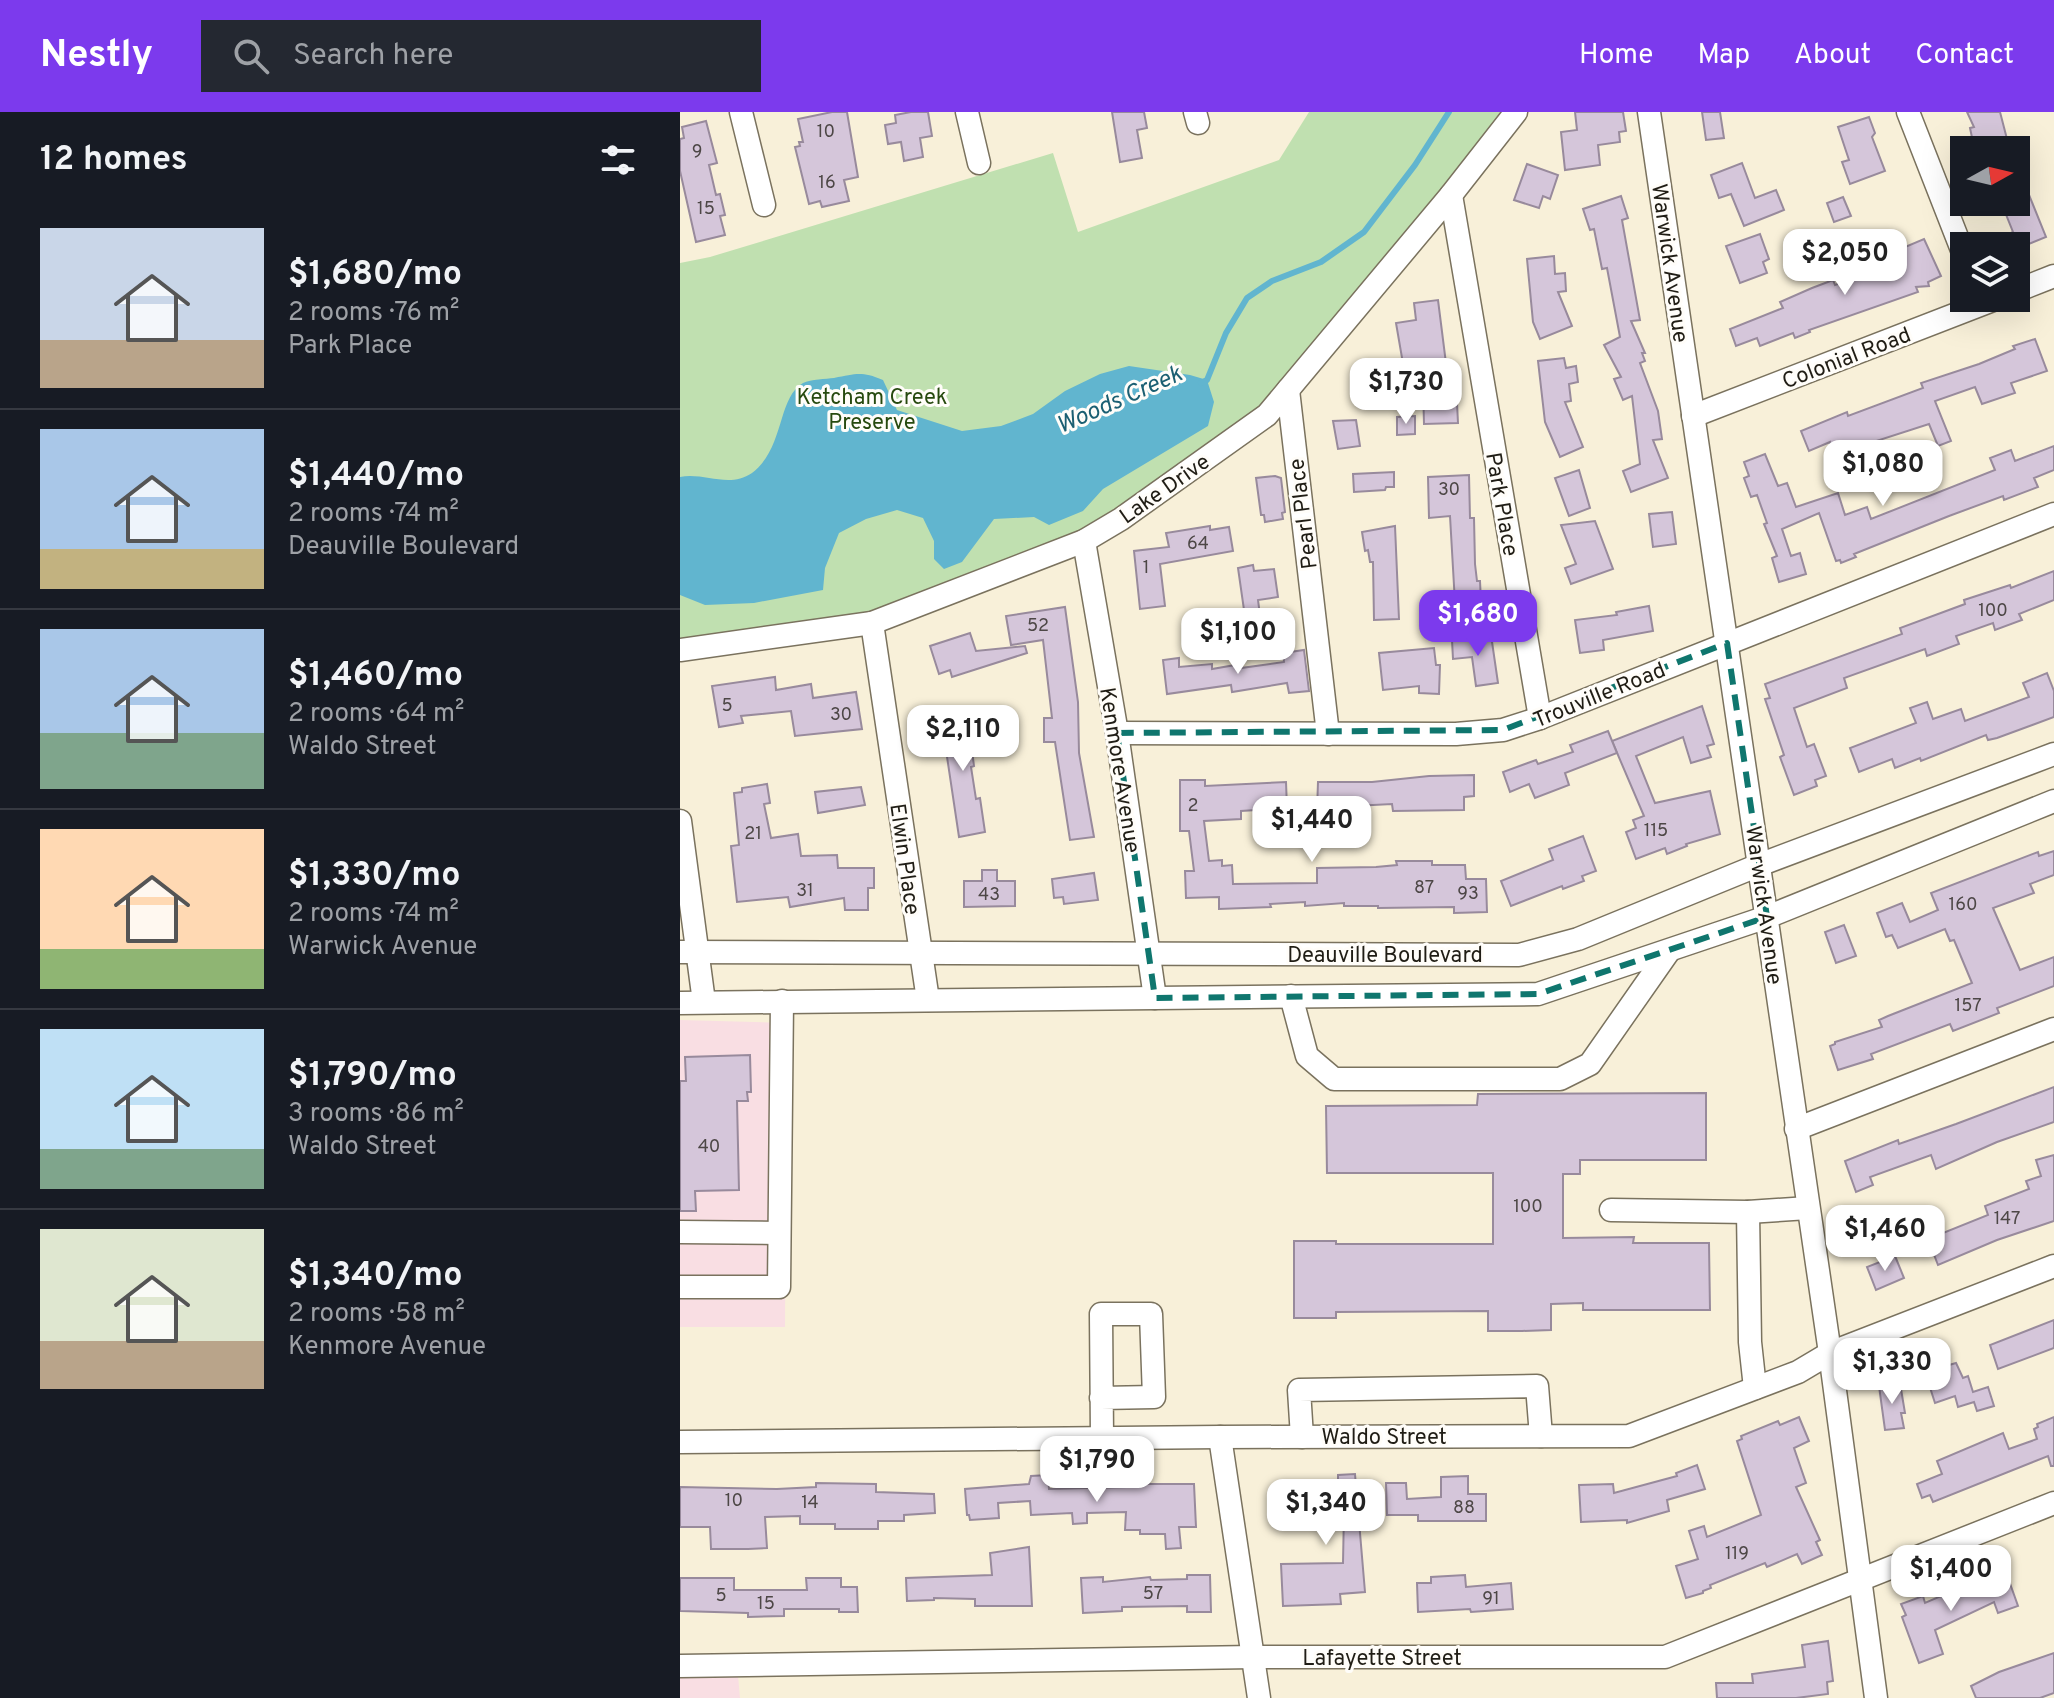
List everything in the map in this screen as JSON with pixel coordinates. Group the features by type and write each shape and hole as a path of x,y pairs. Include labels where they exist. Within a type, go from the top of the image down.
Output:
{"street":[{"path":"741,112 764,205"},
{"path":"967,112 979,163"},
{"name":"Lake Drive","path":"680,650 872,623 1084,541 1121,519 1267,415 1451,195 1516,112"},
{"name":"Warwick Avenue","path":"1649,112 1830,1353 1876,1698"},
{"path":"1908,112 1955,232"},
{"name":"Park Place","path":"1451,195 1540,718"},
{"path":"2030,285 2054,276"},
{"name":"Colonial Road","path":"1693,416 1957,312"},
{"name":"Pearl Place","path":"1288,390 1328,734"},
{"name":"Trouville Road","path":"1117,733 1481,733 1503,730 2054,514"},
{"name":"Kenmore Avenue","path":"1084,541 1117,733 1155,998"},
{"name":"Elwin Place","path":"872,623 928,1000"},
{"name":"Deauville Boulevard","path":"689,952 1519,955 1578,939 1759,865 2054,754"},
{"name":"Deauville Boulevard","path":"680,1003 1538,994 1767,917 2054,801"},
{"path":"680,821 689,952 704,1002"},
{"path":"1291,996 1307,1056 1334,1079 1560,1079 1590,1064 1669,951"},
{"path":"680,1287 779,1287 782,1001"},
{"path":"1796,1129 2054,1029"},
{"path":"1611,1210 1748,1212 1808,1208"},
{"path":"1748,1212 1750,1342 1755,1388"},
{"path":"680,1232 779,1233"},
{"name":"Waldo Street","path":"680,1442 1629,1436 1798,1372 1830,1353 2054,1266"},
{"path":"1302,1437 1299,1390 1537,1386 1541,1436"},
{"path":"1101,1398 1102,1438"},
{"path":"1220,1437 1259,1698"},
{"name":"Lafayette Street","path":"680,1666 1253,1657 1665,1657 2054,1503"}],"highlighted area":[{"path":"1727,643 1767,917 1538,994 1155,998 1117,733 1503,730"}],"shaded area":[{"path":"680,1020 787,1023 785,1327 680,1327"},
{"path":"680,1664 737,1664 740,1698 680,1698"}],"green space":[{"name":"Ketcham Creek Preserve","path":"1309,112 1507,112 1257,415 1161,483 1059,542 867,618 680,644 680,263 710,257 1053,153 1078,232 1279,160"}],"water":[{"path":"1129,366 1207,380 1214,402 1208,426 1103,489 1083,511 1049,525 1034,517 994,519 962,562 944,569 934,559 934,541 923,518 897,510 866,519 839,533 825,568 823,590 754,603 705,605 680,595 680,477 734,480 752,473 763,463 789,400 803,383 864,374 875,377 883,380 897,410 962,431 1001,426 1033,414 1065,391 1100,374"}],"building":[{"path":"847,112 858,177 844,180 849,201 822,207 820,201 809,204 795,147 803,142 798,119"},
{"path":"928,112 932,136 920,138 923,157 904,161 901,142 888,144 885,125 896,123 895,115"},
{"path":"1112,112 1144,112 1147,128 1137,130 1142,158 1120,162"},
{"path":"1575,112 1623,112 1626,131 1619,132 1620,142 1598,145 1600,165 1565,170 1561,132 1577,130"},
{"path":"1702,112 1720,112 1724,138 1706,140"},
{"path":"1967,112 2000,112 2006,136 1972,136 1970,128 1974,127"},
{"path":"1869,117 1875,133 1872,137 1885,171 1850,184 1842,162 1849,160 1838,127"},
{"path":"706,121 717,163 709,165 716,195 720,194 725,215 720,216 725,235 696,242 680,171 680,139 684,138 682,127"},
{"path":"1742,163 1755,198 1776,190 1784,210 1744,226 1731,194 1719,198 1711,175"},
{"path":"1527,164 1558,175 1550,199 1543,196 1539,208 1514,200"},
{"path":"1621,196 1628,218 1622,220 1640,320 1631,321 1645,353 1642,353 1645,361 1640,363 1658,411 1662,439 1653,440 1668,478 1631,492 1623,471 1640,464 1632,396 1623,400 1614,379 1621,377 1604,345 1620,337 1607,268 1602,269 1594,229 1590,230 1583,209"},
{"path":"1843,197 1851,216 1834,222 1827,203"},
{"path":"2030,197 2046,237 2030,243 2030,232 2013,232 2007,216 2030,216"},
{"path":"1760,234 1769,259 1763,262 1767,273 1740,283 1726,246"},
{"path":"1924,239 1941,276 1928,282 1929,286 1916,287 1918,292 1809,330 1795,338 1793,333 1760,346 1757,338 1736,346 1730,329 1783,308 1780,302 1812,288 1833,280 1835,285 1875,272 1872,261"},
{"path":"1554,256 1555,274 1565,273 1566,291 1558,292 1572,326 1540,339 1533,322 1527,259"},
{"path":"1438,300 1451,403 1457,403 1458,423 1424,424 1423,385 1407,387 1396,323 1416,320 1414,303"},
{"path":"2035,339 2047,371 2011,383 2015,393 1982,404 1975,387 1935,401 1951,441 1938,446 1929,424 1873,442 1834,459 1830,442 1809,451 1801,431 1847,412 1848,416 1923,388 1921,383 1979,364 2015,349 2013,346"},
{"path":"1564,358 1566,368 1576,366 1578,382 1569,384 1571,401 1565,402 1583,447 1560,457 1545,422 1538,361"},
{"path":"1415,416 1415,434 1397,435 1397,417"},
{"path":"1356,420 1360,446 1338,449 1333,421"},
{"path":"2054,446 2054,470 2034,478 2038,487 1949,516 1854,554 1856,557 1841,563 1840,560 1836,561 1819,513 1782,529 1791,556 1800,553 1806,574 1779,582 1772,558 1777,556 1764,524 1767,523 1757,495 1751,497 1744,478 1749,476 1744,462 1765,454 1778,486 1787,483 1796,507 1838,493 1845,515 1867,507 1871,519 1995,470 1990,458 2011,450 2015,461"},
{"path":"1579,470 1590,508 1569,516 1555,478"},
{"path":"1394,472 1394,487 1354,492 1353,474"},
{"path":"1469,475 1470,518 1474,518 1475,564 1481,602 1455,603 1450,516 1429,518 1428,477"},
{"path":"1256,478 1281,478 1285,512 1282,513 1283,519 1265,522 1264,515 1261,515"},
{"path":"1672,512 1676,544 1653,547 1649,514"},
{"path":"1595,521 1613,569 1571,584 1565,568 1576,564 1561,525"},
{"path":"1210,526 1210,530 1229,527 1233,551 1160,564 1165,606 1140,609 1134,551 1169,547 1166,533"},
{"path":"1395,526 1399,619 1374,620 1373,562 1370,562 1368,550 1365,551 1362,532"},
{"path":"1253,565 1254,571 1274,569 1278,597 1258,600 1260,615 1245,617 1238,568"},
{"path":"2054,571 2054,600 2019,614 2022,620 1995,630 1993,623 1956,636 1959,644 1927,656 1925,649 1844,678 1847,688 1794,708 1807,747 1814,744 1826,776 1815,780 1817,786 1794,795 1780,757 1784,755 1765,699 1770,698 1765,684 1902,634 1900,628 1965,604 1964,600 2010,585 2011,588"},
{"path":"1649,606 1653,631 1603,640 1604,650 1580,653 1575,620 1617,615 1616,612"},
{"path":"1065,607 1078,702 1079,753 1094,837 1070,840 1055,742 1044,742 1044,718 1052,718 1043,640 1011,645 1006,616"},
{"path":"970,633 976,651 1025,646 1027,653 952,677 950,670 939,674 930,646"},
{"path":"1491,635 1498,683 1476,686 1472,657 1453,659 1452,640"},
{"path":"1434,648 1436,665 1440,665 1439,694 1419,693 1419,686 1383,690 1379,653"},
{"path":"1304,650 1309,691 1289,693 1287,683 1232,692 1231,685 1167,694 1163,660 1179,658 1179,667 1212,664 1212,669 1241,664 1241,668 1284,662 1283,653"},
{"path":"2047,673 2054,691 2054,717 1997,738 1988,740 1986,735 1921,761 1920,758 1895,768 1892,759 1859,772 1850,748 1916,723 1910,708 1927,702 1933,719 1961,709 1965,721 2029,697 2023,683"},
{"path":"775,677 776,690 811,684 813,698 856,692 862,729 795,736 791,711 741,716 743,723 719,727 712,686"},
{"path":"1702,706 1714,744 1707,746 1711,757 1691,763 1683,737 1636,756 1655,803 1710,791 1720,834 1686,844 1667,854 1665,848 1636,859 1626,832 1636,828 1633,820 1644,816 1612,741"},
{"path":"961,709 962,718 970,717 975,751 972,751 974,766 971,767 985,832 959,837 943,711"},
{"path":"1608,731 1617,753 1565,773 1569,785 1535,798 1529,784 1510,792 1503,772 1536,760 1538,764 1573,752 1570,745"},
{"path":"1474,775 1474,796 1464,797 1464,810 1393,811 1392,804 1354,806 1354,811 1317,811 1318,782 1372,782"},
{"path":"1180,780 1205,780 1205,786 1286,782 1287,808 1241,811 1241,819 1204,821 1209,861 1222,860 1222,866 1232,865 1233,884 1317,883 1317,868 1376,867 1397,865 1396,861 1432,861 1432,865 1465,865 1466,879 1486,879 1487,912 1454,913 1454,907 1378,908 1344,906 1344,903 1305,906 1305,902 1219,909 1219,897 1186,898 1185,871 1194,871 1189,831 1180,831"},
{"path":"767,784 770,803 764,804 771,838 798,834 801,856 837,855 838,868 874,868 874,888 868,888 868,910 845,910 844,898 790,907 788,897 737,902 731,846 739,845 734,793 742,792 742,788"},
{"path":"861,787 865,805 818,813 815,792"},
{"path":"1583,836 1596,871 1582,876 1584,881 1511,906 1501,881 1553,860 1549,849"},
{"path":"2054,851 2054,875 2030,884 2034,893 1993,908 2020,970 2054,957 2054,986 1997,1008 1999,1013 1953,1031 1950,1024 1871,1054 1873,1059 1838,1070 1830,1046 1835,1042 1882,1027 1879,1020 1972,983 1954,940 1950,941 1945,929 1898,948 1892,935 1886,937 1877,913 1902,903 1910,922 1938,910 1931,893 2038,852 2039,856"},
{"path":"982,870 997,870 997,881 1015,881 1015,906 964,907 964,881 982,881"},
{"path":"1094,873 1098,900 1064,904 1063,897 1054,898 1052,879"},
{"path":"1844,925 1856,956 1836,963 1825,932"},
{"path":"750,1055 751,1092 747,1092 748,1101 737,1101 739,1190 695,1191 696,1211 680,1211 680,1081 686,1081 685,1057"},
{"path":"2054,1087 2054,1122 1997,1142 1936,1169 1931,1155 1870,1177 1873,1185 1856,1192 1845,1161"},
{"path":"1706,1093 1706,1160 1580,1160 1580,1174 1563,1174 1563,1238 1634,1237 1633,1243 1709,1243 1710,1310 1583,1310 1583,1303 1551,1304 1551,1330 1522,1331 1488,1331 1488,1311 1336,1312 1336,1318 1294,1318 1294,1241 1493,1244 1493,1173 1327,1173 1326,1106 1477,1105 1478,1094"},
{"path":"2054,1155 2054,1221 1997,1240 1938,1265 1928,1239 1988,1215 1985,1206 2029,1189 2026,1181 2041,1176 2036,1160"},
{"path":"1895,1256 1904,1278 1876,1290 1867,1267"},
{"path":"2054,1320 2054,1348 1998,1369 1990,1345"},
{"path":"1956,1363 1963,1378 1968,1376 1973,1392 1988,1387 1994,1406 1977,1411 1974,1402 1958,1407 1955,1396 1935,1403 1925,1372"},
{"path":"1900,1383 1904,1428 1885,1430 1879,1386"},
{"path":"1799,1417 1809,1441 1794,1448 1806,1483 1796,1487 1820,1540 1816,1542 1822,1555 1802,1564 1797,1554 1767,1567 1765,1563 1686,1598 1676,1566 1698,1559 1689,1531 1704,1526 1707,1537 1761,1515 1737,1441 1742,1439 1741,1436 1778,1421 1780,1425"},
{"path":"2054,1417 2054,1466 2051,1466 2048,1456 1933,1502 1930,1495 1922,1498 1917,1484 1942,1474 1937,1461 2003,1433 2009,1449 2037,1439 2034,1429 2038,1427 2037,1424"},
{"path":"1697,1465 1705,1489 1667,1500 1669,1511 1627,1523 1627,1520 1581,1522 1579,1485 1613,1484 1614,1493 1677,1476 1676,1473"},
{"path":"1355,1474 1365,1592 1340,1594 1341,1604 1283,1606 1281,1564 1343,1563 1344,1511 1283,1511 1284,1487 1330,1486 1330,1483 1338,1482 1338,1475"},
{"path":"1048,1475 1049,1489 1194,1484 1196,1527 1179,1527 1181,1548 1166,1549 1165,1534 1140,1534 1140,1530 1125,1530 1126,1512 1087,1513 1087,1523 1073,1524 1072,1513 1031,1515 1030,1501 998,1503 999,1518 970,1520 967,1515 965,1489 1029,1484 1031,1476"},
{"path":"1468,1476 1468,1494 1486,1494 1486,1521 1418,1521 1418,1515 1387,1515 1386,1483 1406,1483 1407,1499 1441,1497 1441,1477"},
{"path":"816,1483 876,1484 876,1492 934,1494 935,1513 904,1515 904,1521 878,1521 878,1529 835,1529 835,1524 800,1524 800,1516 765,1517 767,1548 711,1549 710,1527 680,1527 680,1487 777,1489 816,1487"},
{"path":"1029,1547 1032,1606 975,1606 975,1599 907,1601 906,1578 992,1575 990,1553"},
{"path":"1187,1575 1210,1575 1211,1612 1187,1612 1187,1606 1122,1607 1122,1611 1083,1613 1081,1578 1103,1577 1103,1582 1150,1577 1151,1580 1187,1579"},
{"path":"1465,1575 1466,1587 1511,1583 1513,1609 1418,1612 1417,1583 1431,1583 1431,1577"},
{"path":"2007,1575 2018,1606 1998,1613 1994,1602 1935,1630 1943,1654 1919,1663 1902,1617 1906,1615 1901,1604 1923,1596 1925,1603 1962,1587 1964,1592"},
{"path":"680,1578 734,1578 734,1590 807,1590 806,1578 841,1578 841,1587 857,1587 858,1612 784,1609 784,1616 748,1617 748,1613 680,1611"},
{"path":"1828,1641 1833,1681 1827,1682 1828,1694 1796,1698 1717,1698 1716,1683 1753,1683 1752,1674 1805,1667 1802,1645"},
{"path":"2054,1653 2054,1693 2040,1698 1976,1698 1971,1686 1999,1672"}],"waterway":[{"name":"Woods Creek","path":"1201,383 1207,380 1226,333 1247,298 1272,281 1321,262 1364,232 1415,165 1449,112"}]}
